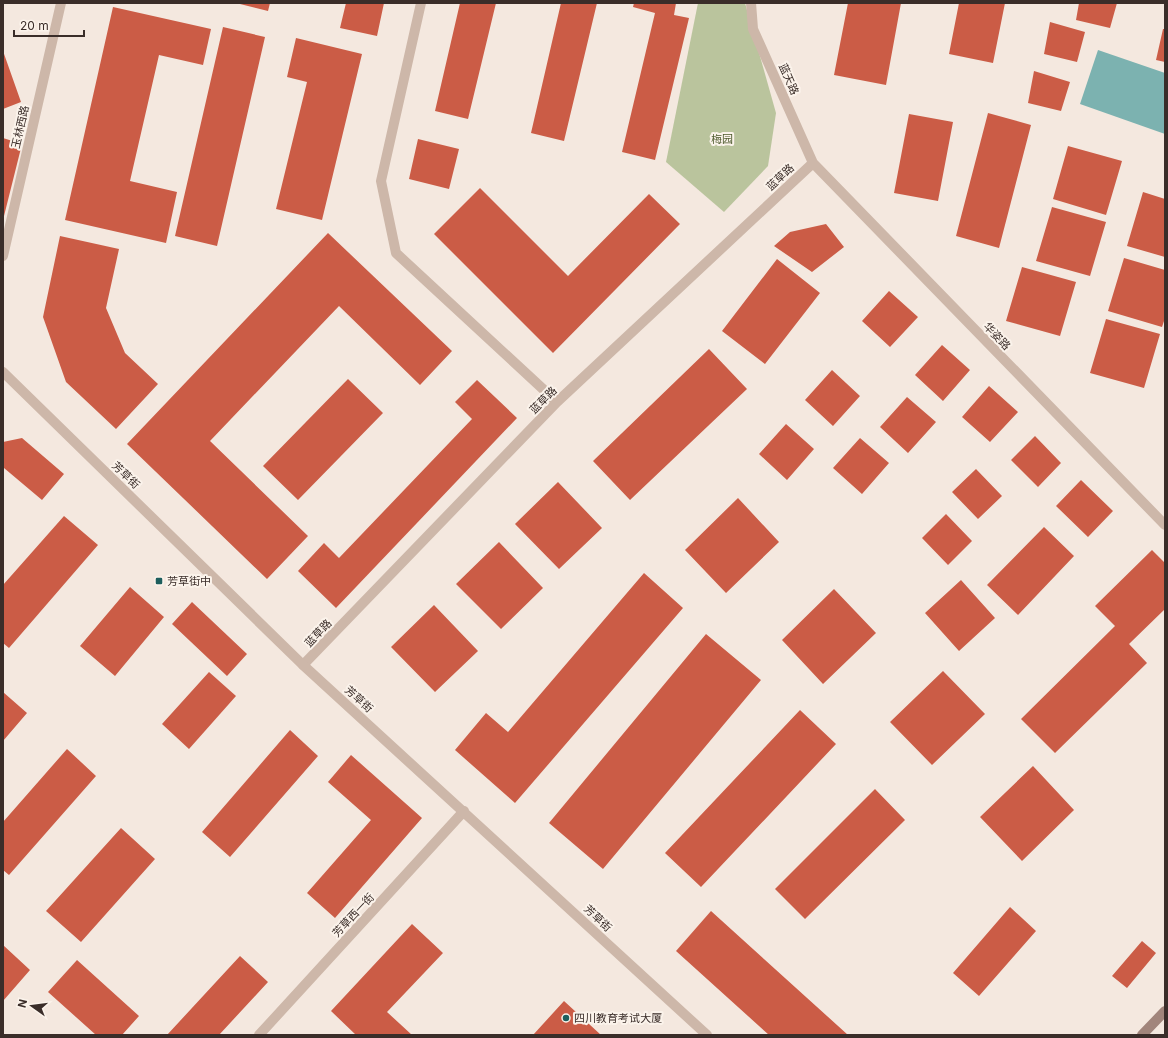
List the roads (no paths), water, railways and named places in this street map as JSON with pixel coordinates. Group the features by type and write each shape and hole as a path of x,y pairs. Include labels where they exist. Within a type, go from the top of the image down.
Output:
{"main road":[{"path":"1142,1035 1165,1011"}],"street":[{"name":"玉林西路","path":"3,256 61,3"},
{"path":"421,3 381,181 396,253 557,402"},
{"name":"蓝天路","path":"751,3 753,28 813,163"},
{"name":"蓝草路","path":"303,665 557,402 813,163"},
{"name":"华姿路","path":"813,163 1165,525"},
{"name":"芳草街","path":"3,372 303,665 707,1035"},
{"name":"芳草西一街","path":"259,1035 464,811"}],"water":[{"path":"1098,50 1165,73 1165,134 1080,104"}],"place":[{"name":"芳草街中","path":"159,581"},
{"name":"四川教育考试大厦","path":"566,1018"}],"park label":[{"name":"梅园","path":"722,139"}]}
